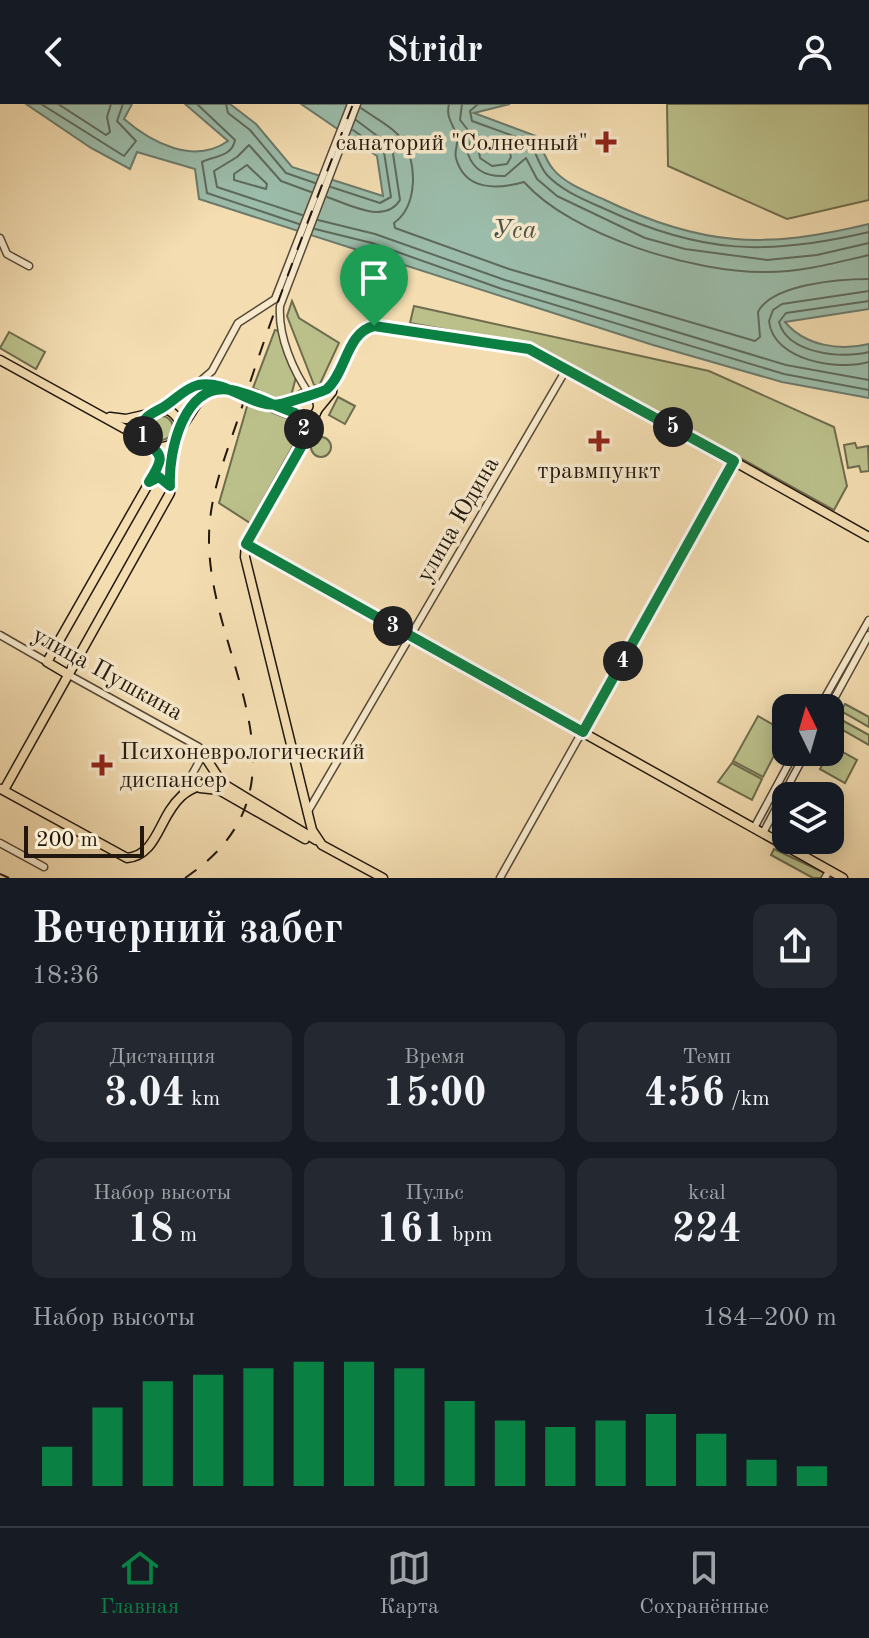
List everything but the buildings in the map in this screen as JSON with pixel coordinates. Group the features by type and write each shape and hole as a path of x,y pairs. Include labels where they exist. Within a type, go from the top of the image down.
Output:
{"main road":[{"path":"270,405 326,390 366,328 395,327 529,349 869,537"},
{"path":"0,360 157,447 174,442"},
{"path":"145,440 143,423 154,412 196,385 215,384 307,419 332,392 334,381"},
{"path":"222,783 196,784 183,791 146,850 137,856 124,857 1,792 170,490 174,442 180,430 202,396 212,390 230,389"},
{"path":"310,395 316,399 317,411 304,442 246,544 246,564 307,815 322,845"},
{"path":"299,396 295,402 296,414 303,425 304,442"},
{"path":"98,414 118,419 154,412 174,415 180,430"},
{"path":"47,662 158,467 157,447"},
{"path":"149,482 159,477 170,490"},
{"path":"246,544 759,831 827,874 843,878"},
{"name":"улица Пушкина","path":"47,662 69,675"},
{"path":"199,749 222,783 322,845"},
{"path":"183,791 219,790 294,833 383,878"},
{"path":"298,829 304,827 307,815"}],"street":[{"path":"310,395 296,373 279,317 299,247 351,104"},
{"path":"196,385 212,371 231,331 243,319 259,312 275,299 357,104"},
{"path":"0,238 7,254 29,266"},
{"name":"улица Юдина","path":"307,815 567,368"},
{"path":"500,878 734,461"},
{"path":"827,694 869,620"},
{"name":"улица Пушкина","path":"0,635 47,662"},
{"path":"837,694 869,635"},
{"name":"улица Пушкина","path":"69,675 199,749"},
{"path":"183,791 199,749"},
{"path":"759,831 789,766"},
{"path":"759,831 798,766"},
{"path":"0,843 44,867"}],"green space":[{"path":"667,104 869,104 869,200 787,219 668,166"},
{"path":"292,301 299,318 339,343 319,386 314,385 287,316"},
{"path":"414,306 709,371 834,427 847,486 834,510 538,346 410,323"},
{"path":"275,330 279,331 296,377 291,396 279,402 257,395 258,390 253,388"},
{"path":"9,332 45,352 36,369 0,348"},
{"path":"338,397 355,406 345,424 329,415"},
{"path":"248,403 294,421 299,435 250,523 219,503"},
{"path":"161,416 169,420 173,428 169,436 161,440 153,436 149,428 153,420"},
{"path":"317,437 325,437 331,447 325,457 317,457 311,451 311,443"},
{"path":"855,443 857,448 868,446 869,471 861,472 859,466 848,468 844,445"},
{"path":"844,706 869,717 869,727 844,713"},
{"path":"758,716 772,724 772,759 763,777 733,761"},
{"path":"844,721 869,735 869,745 844,731"},
{"path":"844,753 857,760 845,783 820,769 822,766 844,766"},
{"path":"732,763 762,779 752,800 718,782"},
{"path":"785,854 825,873 822,878 813,878 771,855"}],"water":[{"name":"Уса","path":"26,104 132,104 124,119 135,128 174,148 201,151 228,141 185,104 230,104 256,124 292,167 383,196 377,156 301,104 510,104 474,113 536,136 550,165 558,174 584,191 640,216 704,235 735,239 798,237 869,224 869,309 785,322 802,337 824,345 846,347 869,344 869,398 782,382 653,345 199,199 195,169 137,152 130,169 91,148"}],"railway":[{"path":"185,878 226,842 247,803 253,761 248,718 213,584 209,539 215,489 267,333 353,104"},
{"path":"0,874 9,878"}],"place":[{"name":"санаторий \"Солнечный\"","path":"606,142"},
{"name":"травмпункт","path":"599,441"},
{"name":"Психоневрологический диспансер","path":"102,765"}],"route":[{"path":"374,326 366,328 359,335 334,381 321,393 302,395 282,404 270,405 238,392 230,389 215,384 196,385 159,410 149,413 143,423 143,434 145,440 157,447 159,462 149,482 159,477 170,486 170,455 174,442 194,403 212,390 230,389 270,405 295,413 303,425 304,442 246,544 583,732 734,461 529,349 374,326"}]}
